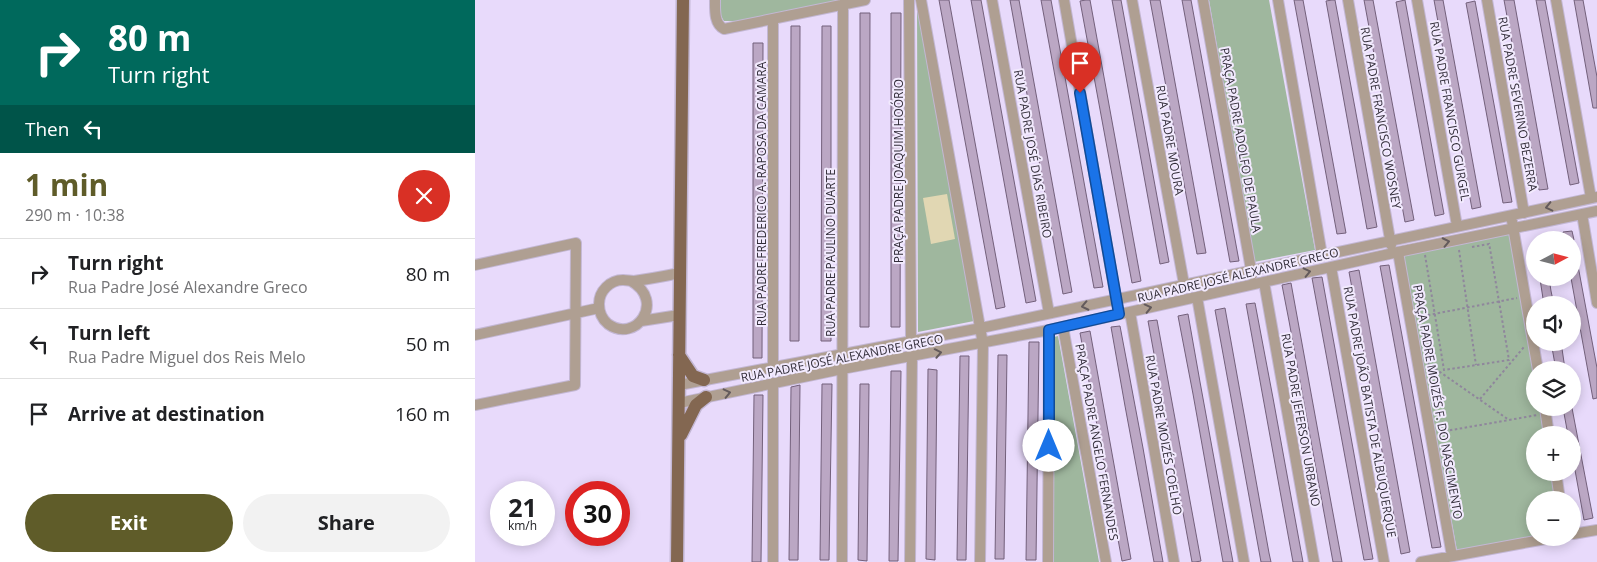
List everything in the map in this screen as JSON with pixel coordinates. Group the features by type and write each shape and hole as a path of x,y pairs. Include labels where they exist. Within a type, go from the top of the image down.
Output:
{"main road":[{"path":"677,562 683,0"},
{"path":"679,355 693,376 704,380"},
{"path":"679,439 696,405 707,397"}],"street":[{"path":"715,0 715,14 720,26 724,29 773,20 839,3 865,0"},
{"name":"PRAÇA PADRE JOAQUIM HOÓRIO","path":"909,0 911,342"},
{"path":"921,0 983,344 980,562"},
{"name":"RUA PADRE JOSÉ DIAS RIBEIRO","path":"992,0 1049,313"},
{"path":"1064,0 1119,314"},
{"name":"RUA PADRE MOURA","path":"1133,0 1184,284"},
{"name":"PRAÇA PADRE ADOLFO DE PAULA","path":"1203,0 1251,270 1259,283"},
{"path":"1278,0 1323,254"},
{"name":"RUA PADRE FRANCISCO WOSNEY","path":"1347,0 1390,240 1395,252"},
{"name":"RUA PADRE FRANCISCO GURGEL","path":"1417,0 1457,226"},
{"name":"RUA PADRE SEVERINO BEZERRA","path":"1487,0 1524,213"},
{"path":"1556,0 1594,197"},
{"name":"RUA PADRE PAULINO DUARTE","path":"839,3 842,562"},
{"name":"RUA PADRE FREDERICO A. RAPOSA DA CAMARA","path":"773,20 773,368"},
{"name":"RUA PADRE JOSÉ ALEXANDRE GRECO","path":"679,385 981,328 1594,197"},
{"name":"RUA PADRE JOSÉ ALEXANDRE GRECO","path":"679,403 842,369 983,344 1395,252 1597,211"},
{"path":"1581,214 1597,303"},
{"path":"1511,216 1536,361"},
{"path":"475,265 576,243 575,385 475,405"},
{"name":"PRAÇA PADRE MOIZÉS F. DO NASCIMENTO","path":"1395,252 1452,556"},
{"name":"RUA PADRE JOÃO BATISTA DE ALBUQUERQUE","path":"1331,267 1384,562"},
{"path":"631,281 643,291 647,298 647,306 641,321 635,326 620,329 606,322 599,308 599,300 607,286 615,282 679,273"},
{"name":"RUA PADRE JEFERSON URBANO","path":"1259,283 1314,562"},
{"path":"1197,297 1244,562"},
{"path":"475,335 599,308"},
{"name":"RUA PADRE MOIZÉS COELHO","path":"1130,312 1174,562"},
{"path":"641,321 679,315"},
{"name":"PRAÇA PADRE ANGELO FERNANDES","path":"1063,327 1106,562"},
{"path":"1048,562 1049,330"},
{"path":"910,562 912,358"},
{"path":"773,383 773,562"},
{"path":"1581,533 1597,530"},
{"path":"1421,562 1526,543"}],"path":[{"path":"1425,253 1444,370 1509,360 1489,239"},
{"path":"1459,250 1476,365"},
{"path":"1416,318 1525,296"},
{"path":"1479,399 1526,345"},
{"path":"1427,370 1425,361 1509,420"},
{"path":"1438,433 1526,415"}],"green space":[{"path":"719,0 843,0 742,21 724,21 719,13"},
{"path":"1209,0 1269,0 1315,250 1254,262"},
{"path":"917,2 974,321 918,332"},
{"path":"1509,233 1526,328 1526,351 1530,351 1532,361 1526,361 1526,416 1541,416 1543,426 1526,426 1526,481 1553,481 1555,491 1526,491 1526,538 1457,551 1404,256"},
{"path":"1058,336 1099,562 1054,562 1054,337"}],"sand":[{"path":"947,194 955,239 931,244 923,198"}],"building":[{"path":"939,0 949,0 1005,307 996,309"},
{"path":"971,0 981,0 1036,301 1026,303"},
{"path":"1010,0 1019,0 1072,292 1063,294"},
{"path":"1041,0 1051,0 1103,287 1094,288"},
{"path":"1090,0 1141,281 1132,283 1080,1"},
{"path":"1112,0 1121,0 1169,262 1160,264"},
{"path":"1150,0 1160,0 1206,253 1197,254"},
{"path":"1182,0 1191,0 1239,261 1230,262"},
{"path":"1294,0 1303,0 1346,233 1337,234"},
{"path":"1335,0 1377,227 1367,229 1326,1"},
{"path":"1364,0 1373,0 1414,220 1405,222"},
{"path":"1405,0 1444,214 1435,216 1396,2"},
{"path":"1434,0 1443,0 1481,207 1472,209"},
{"path":"1504,0 1514,0 1548,189 1539,190"},
{"path":"1536,0 1545,0 1579,183 1570,185"},
{"path":"1574,0 1583,0 1597,77 1597,108 1593,108"},
{"path":"1475,1 1512,202 1503,203 1466,3"},
{"path":"860,13 870,13 869,327 860,327"},
{"path":"891,13 901,13 900,327 891,327"},
{"path":"791,26 800,26 799,341 790,341"},
{"path":"822,26 831,26 831,341 821,341"},
{"path":"753,43 763,43 762,358 753,358"},
{"path":"1389,265 1441,547 1432,548 1380,266"},
{"path":"1359,270 1410,552 1401,554 1349,272"},
{"path":"1322,277 1373,559 1364,560 1312,278"},
{"path":"1581,282 1597,368 1597,398 1593,399 1581,333 1581,296 1574,296 1572,286 1581,286"},
{"path":"1291,283 1342,562 1333,562 1282,285"},
{"path":"1541,286 1550,286 1552,296 1543,296"},
{"path":"1255,303 1303,562 1293,562 1246,304"},
{"path":"1225,308 1271,562 1261,562 1215,310"},
{"path":"1188,314 1233,562 1223,562 1178,316"},
{"path":"1157,320 1201,561 1192,562 1148,321"},
{"path":"1120,326 1163,562 1154,562 1125,406 1111,327"},
{"path":"1090,331 1131,559 1122,561 1080,333"},
{"path":"1029,342 1039,342 1036,560 1026,560"},
{"path":"1553,351 1562,351 1564,361 1554,361"},
{"path":"998,355 1007,355 1004,559 995,559"},
{"path":"960,356 969,356 966,560 957,560"},
{"path":"928,369 937,370 935,560 926,559"},
{"path":"891,371 901,371 898,561 889,561"},
{"path":"822,384 832,384 829,560 820,560"},
{"path":"860,384 869,384 867,561 858,560"},
{"path":"800,385 798,560 789,560 791,387"},
{"path":"754,395 763,395 761,562 752,562"},
{"path":"1564,416 1574,416 1575,426 1566,426"},
{"path":"1581,455 1593,518 1584,520 1581,491 1579,491 1577,481 1581,481"}],"route":[{"path":"1049,446 1049,330 1119,314 1080,93"}]}
